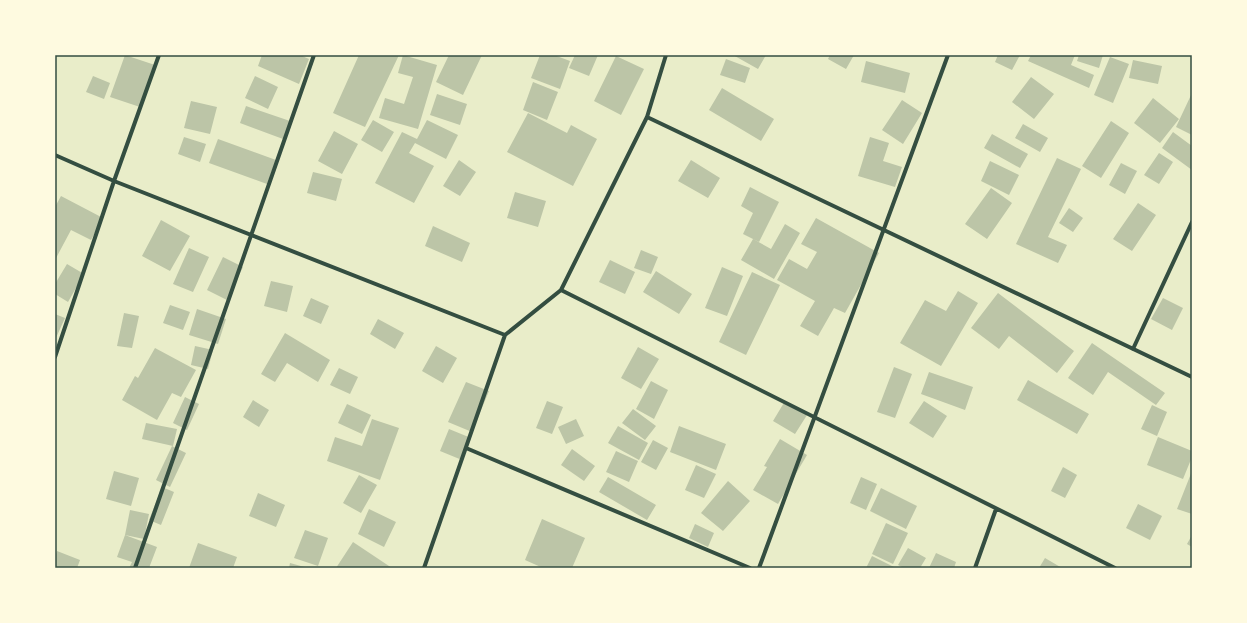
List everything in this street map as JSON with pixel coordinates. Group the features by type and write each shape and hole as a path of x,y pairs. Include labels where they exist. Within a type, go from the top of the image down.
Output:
{"street":[{"path":"55,357 114,180 159,55"},
{"path":"135,568 314,55"},
{"path":"424,568 505,335 561,290 647,117 666,55"},
{"path":"759,568 948,55"},
{"path":"647,117 1192,377"},
{"path":"55,155 114,180 505,335"},
{"path":"1133,349 1192,222"},
{"path":"561,290 1115,568"},
{"path":"466,448 750,568"},
{"path":"975,568 996,509"}],"building":[{"path":"125,55 155,65 140,107 110,97"},
{"path":"262,55 300,55 309,59 299,84 258,66"},
{"path":"359,55 399,55 365,127 333,113"},
{"path":"403,55 437,65 418,129 379,118 385,98 404,104 413,77 398,73"},
{"path":"449,55 482,55 463,95 436,82"},
{"path":"540,55 554,55 570,61 560,89 531,78"},
{"path":"575,55 598,55 589,76 569,68"},
{"path":"733,55 766,55 758,69"},
{"path":"830,55 854,55 846,69 828,59"},
{"path":"998,55 1020,55 1012,70 995,62"},
{"path":"1031,55 1075,55 1071,65 1094,75 1089,88 1028,61"},
{"path":"1079,55 1103,55 1099,68 1077,61"},
{"path":"616,56 644,69 621,115 594,101"},
{"path":"1110,57 1129,64 1113,103 1094,95"},
{"path":"726,59 750,68 745,83 720,75"},
{"path":"1133,60 1162,66 1158,84 1129,78"},
{"path":"866,61 910,73 905,93 861,82"},
{"path":"93,76 110,83 104,99 86,92"},
{"path":"255,76 278,87 268,109 245,98"},
{"path":"1031,77 1054,94 1034,119 1012,102"},
{"path":"533,82 558,92 547,120 523,110"},
{"path":"722,88 774,119 761,141 709,110"},
{"path":"1192,93 1192,135 1176,127"},
{"path":"437,94 467,104 460,125 430,115"},
{"path":"1153,98 1179,119 1160,143 1134,123"},
{"path":"902,100 922,113 903,144 882,130"},
{"path":"191,101 217,107 210,134 184,128"},
{"path":"246,106 290,121 283,139 240,123"},
{"path":"528,113 567,133 571,125 597,139 573,186 507,152"},
{"path":"373,120 394,132 382,152 361,140"},
{"path":"427,120 458,135 446,159 415,143 409,153 434,166 414,203 375,183 402,132 417,139"},
{"path":"1111,121 1129,133 1101,178 1082,166"},
{"path":"1023,124 1048,138 1040,152 1015,138"},
{"path":"334,131 358,144 342,174 318,161"},
{"path":"1173,132 1192,146 1192,170 1162,148"},
{"path":"992,134 1028,154 1020,168 984,148"},
{"path":"184,137 206,144 200,162 178,154"},
{"path":"870,137 889,143 883,161 902,167 895,187 858,176"},
{"path":"218,139 276,160 267,184 209,163"},
{"path":"1159,153 1173,162 1159,184 1144,175"},
{"path":"1057,158 1081,169 1048,237 1067,245 1058,263 1016,244"},
{"path":"459,160 476,172 460,196 443,186"},
{"path":"691,160 720,178 708,198 678,181"},
{"path":"990,161 1019,175 1009,195 981,181"},
{"path":"1121,163 1137,171 1125,194 1109,185"},
{"path":"313,172 342,179 336,201 307,193"},
{"path":"750,187 779,202 759,242 743,234 753,213 741,206"},
{"path":"991,188 1012,203 987,239 965,224"},
{"path":"515,192 546,201 538,227 507,218"},
{"path":"61,196 103,218 91,240 71,230 55,260 55,207"},
{"path":"1138,203 1156,215 1132,251 1113,239"},
{"path":"1069,208 1083,218 1073,232 1059,223"},
{"path":"816,218 879,253 845,313 834,308 818,336 800,326 815,301 777,280 789,259 807,269 817,252 801,244"},
{"path":"161,220 190,236 170,271 142,256"},
{"path":"785,224 800,233 774,279 741,260 753,239 771,249"},
{"path":"433,226 470,243 462,262 425,246"},
{"path":"189,248 209,257 193,292 173,284"},
{"path":"641,250 658,257 651,274 634,268"},
{"path":"223,257 243,267 227,300 207,290"},
{"path":"610,260 635,272 625,294 599,282"},
{"path":"67,264 84,274 68,302 55,294 55,284"},
{"path":"722,267 743,276 727,316 705,308"},
{"path":"656,271 692,294 679,314 643,292"},
{"path":"752,272 780,285 746,355 719,342"},
{"path":"271,281 293,286 287,312 264,306"},
{"path":"958,291 978,303 941,366 900,343 925,300 946,311"},
{"path":"998,293 1074,351 1057,373 1009,336 999,349 971,328"},
{"path":"311,298 329,306 321,324 303,316"},
{"path":"1163,298 1183,308 1172,330 1151,319"},
{"path":"170,305 190,312 183,330 163,323"},
{"path":"197,309 226,319 218,344 189,335"},
{"path":"124,313 139,316 132,348 117,346"},
{"path":"55,314 65,318 55,340"},
{"path":"378,319 404,333 395,349 370,334"},
{"path":"285,333 330,360 318,382 287,363 275,382 261,374"},
{"path":"1092,343 1165,393 1156,405 1108,372 1093,395 1068,378"},
{"path":"195,346 213,350 208,369 191,365"},
{"path":"436,346 457,358 443,383 422,371"},
{"path":"638,347 659,359 641,389 621,378"},
{"path":"155,348 196,370 181,397 172,393 157,420 122,400 135,376 138,378"},
{"path":"894,367 912,374 895,418 877,412"},
{"path":"339,368 358,377 350,394 330,385"},
{"path":"929,372 973,387 965,410 921,394"},
{"path":"1028,380 1089,414 1077,434 1017,400"},
{"path":"651,381 668,390 654,419 636,409"},
{"path":"466,382 489,391 472,432 448,422"},
{"path":"185,397 199,404 187,430 173,423"},
{"path":"253,400 269,410 259,427 243,417"},
{"path":"547,401 563,407 552,434 536,428"},
{"path":"785,401 807,415 795,434 773,421"},
{"path":"924,401 947,416 933,438 909,423"},
{"path":"347,404 371,415 362,434 338,423"},
{"path":"1152,405 1167,412 1157,436 1141,429"},
{"path":"633,409 656,426 645,440 622,423"},
{"path":"372,419 399,428 380,480 327,461 335,437 362,446"},
{"path":"576,419 584,436 566,444 558,427"},
{"path":"146,423 177,429 173,446 142,439"},
{"path":"618,426 648,443 639,460 608,443"},
{"path":"679,426 726,444 716,470 670,452"},
{"path":"449,429 471,438 462,460 440,451"},
{"path":"1158,437 1192,451 1192,457 1183,479 1147,465"},
{"path":"780,439 807,455 778,504 753,490 767,467 764,466"},
{"path":"653,440 668,448 656,470 641,462"},
{"path":"172,446 186,453 170,487 156,480"},
{"path":"572,449 595,466 584,481 561,465"},
{"path":"616,451 638,461 629,482 606,472"},
{"path":"696,465 716,474 704,498 685,490"},
{"path":"1063,467 1077,475 1065,498 1051,491"},
{"path":"114,471 139,478 131,506 106,499"},
{"path":"1192,471 1192,514 1177,509"},
{"path":"359,475 377,485 361,513 343,503"},
{"path":"608,477 656,505 647,520 599,492"},
{"path":"861,477 877,484 866,510 850,503"},
{"path":"728,481 750,501 723,531 701,513"},
{"path":"162,487 174,492 161,525 149,520"},
{"path":"881,488 917,506 906,529 870,511"},
{"path":"258,493 285,505 276,527 249,516"},
{"path":"1138,504 1162,516 1150,540 1126,528"},
{"path":"369,509 396,522 384,547 358,534"},
{"path":"130,510 149,514 144,539 125,535"},
{"path":"542,519 585,538 572,568 543,568 525,560"},
{"path":"886,523 908,533 893,564 872,554"},
{"path":"695,524 714,533 708,547 689,538"},
{"path":"305,530 328,538 318,566 294,558"},
{"path":"125,535 157,547 149,568 129,568 132,562 117,557"},
{"path":"1192,535 1192,547 1187,544"},
{"path":"353,542 392,568 336,568"},
{"path":"198,543 237,557 233,568 189,568"},
{"path":"908,548 926,558 920,568 904,568 898,565"},
{"path":"57,551 80,560 77,568 55,568 55,557"},
{"path":"936,553 956,562 954,568 929,568"},
{"path":"872,556 896,568 866,568"},
{"path":"1045,558 1062,568 1039,568"},
{"path":"290,563 308,568 289,568"}]}
